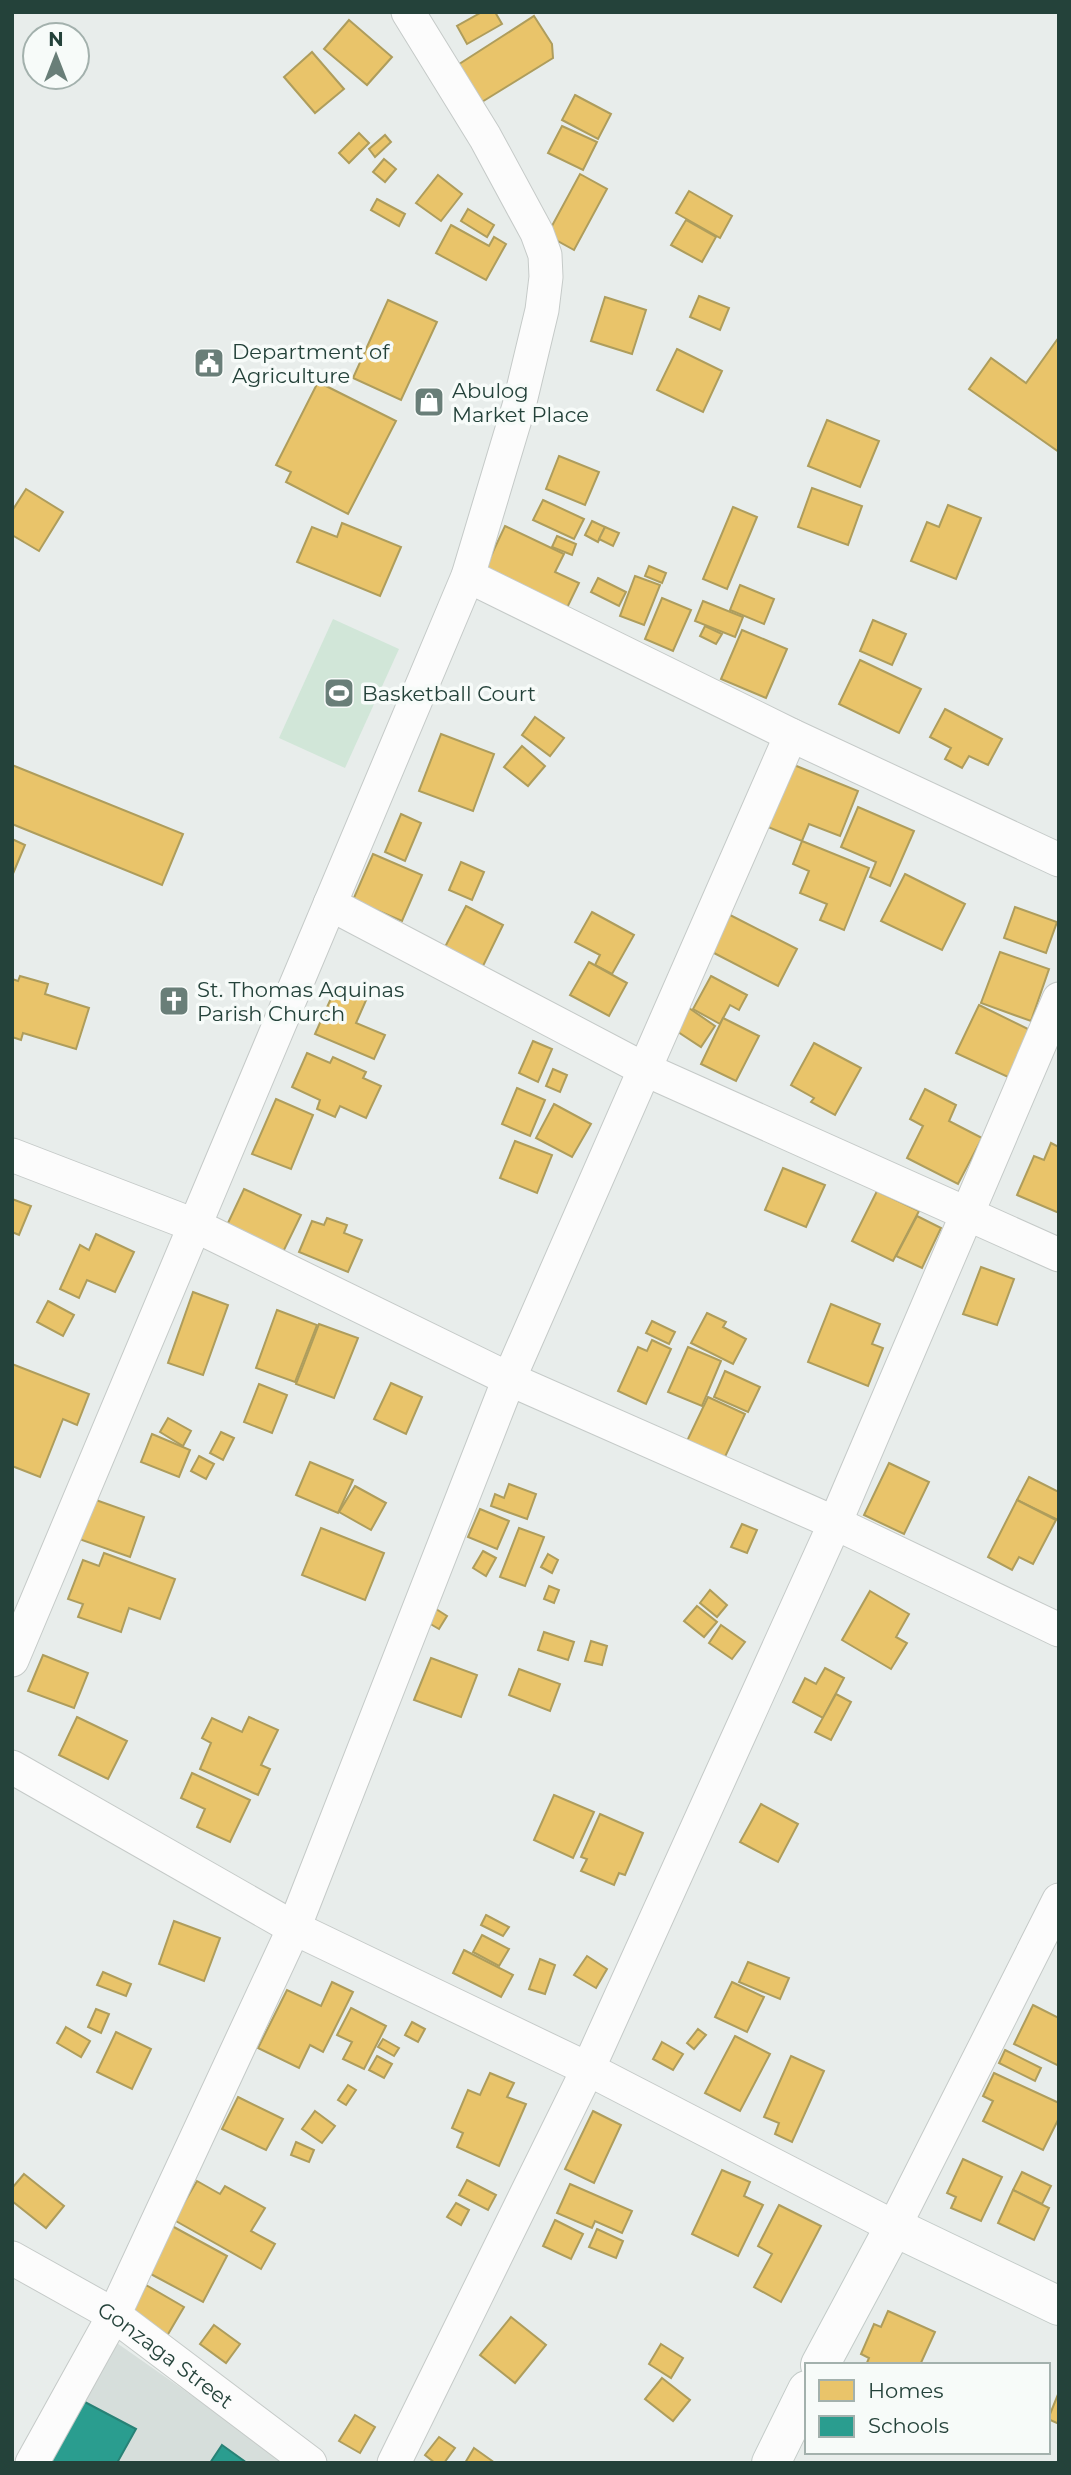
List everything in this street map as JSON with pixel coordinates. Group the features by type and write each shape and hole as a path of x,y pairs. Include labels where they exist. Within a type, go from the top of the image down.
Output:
{"main road":[{"path":"821,2363 894,2227 1059,2306"},
{"path":"771,2463 805,2394"}],"street":[{"path":"12,1660 468,576 519,405 539,322 546,277 545,255 537,233 485,137 408,12"},
{"path":"468,576 791,735 1059,860"},
{"path":"32,2463 114,2315 294,1928 509,1379 791,735"},
{"path":"330,904 644,1069 1059,1255"},
{"path":"394,2463 587,2068 835,1523 1059,999"},
{"path":"12,1155 194,1226 509,1379 835,1523 1059,1630"},
{"path":"12,1767 294,1928 587,2068 894,2227 1059,1900"},
{"name":"Gonzaga Street","path":"12,2258 114,2315 310,2463"}],"shaded area":[{"path":"114,2341 288,2463 39,2463"}],"green space":[{"name":"Basketball Court","path":"333,619 399,649 345,768 279,738"}],"building: Homes":[{"path":"482,12 495,12 502,24 467,44 457,26"},
{"path":"534,16 552,44 553,58 477,105 453,68"},
{"path":"349,20 392,57 367,85 324,49"},
{"path":"312,52 344,89 315,113 284,77"},
{"path":"575,95 611,114 598,139 562,120"},
{"path":"562,126 597,142 583,170 548,153"},
{"path":"359,133 369,143 349,163 339,153"},
{"path":"385,135 391,142 375,157 369,149"},
{"path":"384,159 396,169 385,182 373,172"},
{"path":"580,174 607,189 574,250 547,235"},
{"path":"438,175 462,194 441,221 416,203"},
{"path":"689,191 732,216 720,238 676,213"},
{"path":"377,199 405,214 399,226 371,210"},
{"path":"468,209 494,225 487,237 461,221"},
{"path":"686,220 716,237 702,262 671,245"},
{"path":"451,225 489,246 494,237 506,244 486,280 436,253"},
{"path":"699,296 729,308 720,330 690,317"},
{"path":"605,297 646,310 632,354 591,341"},
{"path":"388,300 437,322 401,400 353,378"},
{"path":"1059,337 1059,452 969,389 991,358 1026,383"},
{"path":"677,349 722,371 703,412 657,390"},
{"path":"318,382 396,421 348,514 286,482 291,472 276,465"},
{"path":"827,420 879,441 860,487 808,466"},
{"path":"559,456 599,472 585,505 546,489"},
{"path":"812,488 862,506 848,545 798,527"},
{"path":"26,489 63,512 39,551 12,535 12,511"},
{"path":"543,500 584,519 574,539 533,520"},
{"path":"948,505 981,518 956,579 911,561 927,522 939,527"},
{"path":"733,507 757,517 727,589 703,579"},
{"path":"592,521 605,527 598,542 585,535"},
{"path":"342,523 401,547 380,596 297,562 312,527 337,537"},
{"path":"505,526 564,554 555,572 579,583 565,612 483,573"},
{"path":"605,527 619,533 613,546 599,539"},
{"path":"557,536 576,544 572,555 552,547"},
{"path":"649,566 666,573 662,583 645,576"},
{"path":"635,576 660,585 644,625 620,616"},
{"path":"598,578 626,592 619,606 591,592"},
{"path":"740,585 774,599 764,624 730,610"},
{"path":"662,598 691,610 673,651 645,639"},
{"path":"703,601 743,617 735,637 695,621"},
{"path":"873,620 906,634 892,665 860,651"},
{"path":"705,626 722,634 716,644 700,636"},
{"path":"742,630 787,649 766,698 721,679"},
{"path":"860,660 921,689 899,733 839,704"},
{"path":"945,709 1002,739 988,765 969,756 962,768 945,759 951,748 930,737"},
{"path":"535,717 564,738 550,756 522,735"},
{"path":"441,734 494,754 473,811 419,791"},
{"path":"522,746 545,766 528,786 504,767"},
{"path":"12,765 183,834 162,885 12,824"},
{"path":"794,765 858,791 840,836 809,824 802,841 768,827"},
{"path":"858,807 914,831 890,886 870,877 876,862 841,847"},
{"path":"401,814 421,823 405,861 385,852"},
{"path":"12,839 25,845 12,876"},
{"path":"802,841 869,868 844,930 820,920 827,904 800,893 809,871 793,864"},
{"path":"373,854 422,875 402,921 353,900"},
{"path":"461,862 484,872 472,900 449,890"},
{"path":"905,874 965,904 942,950 881,921"},
{"path":"466,906 503,925 483,966 445,947"},
{"path":"1015,907 1057,922 1046,953 1004,938"},
{"path":"592,912 634,935 612,974 595,965 600,955 575,942"},
{"path":"730,915 797,949 778,986 712,952"},
{"path":"1000,952 1049,969 1031,1021 981,1003"},
{"path":"589,962 627,983 609,1016 570,995"},
{"path":"20,976 48,984 45,994 89,1008 76,1049 23,1033 21,1040 12,1037 12,979 18,981"},
{"path":"711,976 747,995 739,1010 730,1005 720,1024 693,1009"},
{"path":"337,985 367,998 356,1023 385,1035 374,1059 315,1034"},
{"path":"979,1005 1030,1030 1008,1077 956,1053"},
{"path":"689,1008 715,1026 701,1047 675,1030"},
{"path":"723,1018 759,1036 736,1081 701,1064"},
{"path":"533,1041 552,1049 538,1082 519,1073"},
{"path":"814,1043 861,1068 835,1115 811,1102 814,1098 791,1085"},
{"path":"307,1053 330,1063 333,1057 366,1072 363,1078 381,1086 366,1118 340,1106 335,1117 317,1109 320,1100 292,1087"},
{"path":"553,1069 567,1075 560,1092 546,1086"},
{"path":"517,1088 545,1100 530,1136 502,1124"},
{"path":"925,1089 956,1105 949,1121 982,1138 958,1184 907,1158 923,1126 910,1119"},
{"path":"276,1099 313,1115 291,1169 252,1154"},
{"path":"554,1104 591,1124 572,1157 536,1138"},
{"path":"515,1141 552,1155 537,1193 500,1178"},
{"path":"1051,1143 1059,1147 1059,1213 1017,1195 1034,1156 1044,1160"},
{"path":"783,1168 825,1185 806,1227 765,1210"},
{"path":"244,1189 301,1215 283,1252 227,1225"},
{"path":"877,1191 919,1211 893,1261 852,1241"},
{"path":"12,1199 31,1206 19,1235 12,1232"},
{"path":"917,1216 941,1228 922,1268 896,1256"},
{"path":"327,1218 347,1225 344,1233 362,1240 348,1272 299,1252 312,1221 324,1225"},
{"path":"96,1234 134,1252 115,1292 87,1280 79,1298 60,1289 80,1245 89,1250"},
{"path":"981,1267 1014,1279 997,1325 963,1314"},
{"path":"193,1292 228,1305 203,1375 168,1363"},
{"path":"48,1301 74,1315 63,1336 37,1322"},
{"path":"831,1304 880,1324 872,1344 883,1348 868,1386 808,1362"},
{"path":"277,1310 317,1325 295,1382 256,1368"},
{"path":"707,1313 726,1322 723,1327 746,1339 733,1364 691,1343"},
{"path":"652,1321 675,1332 669,1344 646,1333"},
{"path":"319,1324 358,1338 334,1398 296,1384"},
{"path":"652,1340 671,1349 646,1404 618,1391 638,1347 647,1351"},
{"path":"688,1347 721,1361 702,1406 668,1392"},
{"path":"12,1364 89,1394 77,1425 63,1419 40,1477 12,1466"},
{"path":"725,1371 760,1387 748,1412 714,1397"},
{"path":"391,1383 422,1397 406,1434 374,1419"},
{"path":"259,1384 287,1395 272,1433 244,1422"},
{"path":"708,1397 745,1414 724,1459 687,1441"},
{"path":"168,1418 191,1431 183,1446 160,1432"},
{"path":"221,1432 234,1438 223,1460 210,1453"},
{"path":"152,1434 190,1450 179,1477 141,1462"},
{"path":"199,1456 214,1464 206,1479 191,1471"},
{"path":"310,1462 353,1480 338,1513 296,1495"},
{"path":"889,1463 929,1482 904,1534 864,1515"},
{"path":"1029,1477 1059,1492 1058,1520 1017,1500"},
{"path":"509,1484 536,1494 527,1519 491,1506 495,1494 504,1498"},
{"path":"355,1486 386,1503 371,1530 339,1512"},
{"path":"93,1499 144,1517 130,1557 79,1539"},
{"path":"1017,1500 1056,1520 1033,1564 1019,1557 1012,1570 988,1557"},
{"path":"480,1509 509,1521 497,1549 468,1537"},
{"path":"742,1524 757,1530 747,1553 731,1547"},
{"path":"321,1528 384,1553 365,1600 302,1575"},
{"path":"519,1528 544,1537 525,1586 500,1577"},
{"path":"483,1551 496,1558 486,1576 473,1568"},
{"path":"104,1553 175,1579 160,1619 129,1608 121,1632 78,1617 83,1604 68,1599 83,1560 99,1566"},
{"path":"548,1554 558,1560 552,1573 541,1567"},
{"path":"549,1586 559,1590 554,1603 544,1599"},
{"path":"710,1590 727,1605 717,1617 700,1603"},
{"path":"870,1591 909,1614 896,1637 907,1643 891,1669 842,1640"},
{"path":"697,1606 717,1622 704,1637 684,1621"},
{"path":"436,1609 447,1616 439,1629 427,1622"},
{"path":"721,1625 745,1642 732,1659 709,1643"},
{"path":"544,1632 574,1642 568,1660 538,1650"},
{"path":"591,1641 607,1646 602,1665 585,1661"},
{"path":"43,1655 88,1673 74,1708 28,1691"},
{"path":"431,1658 477,1675 461,1717 414,1700"},
{"path":"825,1668 844,1678 823,1718 793,1702 805,1678 816,1684"},
{"path":"519,1669 560,1684 550,1711 509,1695"},
{"path":"836,1694 851,1702 831,1740 815,1732"},
{"path":"77,1717 127,1741 108,1779 59,1755"},
{"path":"249,1717 278,1730 261,1765 270,1769 258,1795 200,1769 211,1743 202,1738 212,1718 242,1732"},
{"path":"192,1773 250,1800 230,1842 197,1827 205,1809 181,1798"},
{"path":"554,1795 594,1812 573,1858 534,1840"},
{"path":"761,1804 798,1824 778,1862 740,1842"},
{"path":"600,1814 643,1833 625,1875 619,1873 614,1885 581,1871 587,1859 581,1857"},
{"path":"486,1915 509,1927 503,1936 481,1925"},
{"path":"174,1921 220,1938 204,1981 159,1964"},
{"path":"482,1935 509,1949 499,1966 473,1952"},
{"path":"464,1950 513,1975 501,1997 453,1973"},
{"path":"587,1956 607,1969 596,1988 574,1975"},
{"path":"540,1959 555,1965 545,1994 529,1989"},
{"path":"748,1962 789,1978 780,1999 739,1982"},
{"path":"103,1972 131,1984 126,1996 97,1985"},
{"path":"332,1982 353,1992 323,2052 310,2045 299,2068 258,2048 287,1990 321,2006"},
{"path":"732,1982 764,1997 747,2032 715,2017"},
{"path":"1033,2005 1059,2018 1059,2066 1014,2044"},
{"path":"351,2008 386,2026 364,2069 343,2059 352,2042 337,2035"},
{"path":"96,2009 109,2014 101,2033 88,2027"},
{"path":"412,2022 425,2029 418,2042 405,2035"},
{"path":"66,2027 90,2041 81,2057 57,2043"},
{"path":"698,2029 706,2035 694,2049 687,2043"},
{"path":"116,2032 151,2049 132,2089 97,2072"},
{"path":"735,2036 770,2054 740,2111 705,2093"},
{"path":"383,2039 399,2048 394,2056 378,2047"},
{"path":"662,2042 683,2054 673,2070 653,2059"},
{"path":"1005,2050 1041,2068 1035,2081 999,2063"},
{"path":"377,2056 392,2064 384,2078 369,2070"},
{"path":"791,2056 824,2071 792,2142 775,2134 779,2123 764,2117"},
{"path":"490,2073 514,2083 507,2097 526,2104 499,2166 457,2147 463,2133 452,2128 468,2090 480,2095"},
{"path":"994,2073 1059,2103 1059,2118 1043,2150 983,2121 993,2101 983,2096"},
{"path":"348,2085 356,2090 346,2105 338,2100"},
{"path":"238,2097 283,2119 266,2150 222,2129"},
{"path":"315,2111 335,2126 322,2143 302,2129"},
{"path":"593,2111 621,2125 594,2183 565,2169"},
{"path":"296,2142 314,2150 309,2162 291,2155"},
{"path":"963,2159 1002,2177 981,2221 951,2208 956,2197 947,2193"},
{"path":"722,2170 750,2182 744,2196 763,2205 738,2256 692,2234"},
{"path":"1022,2172 1051,2186 1042,2204 1013,2190"},
{"path":"24,2174 64,2206 46,2228 12,2201 12,2188"},
{"path":"467,2180 496,2195 488,2210 459,2195"},
{"path":"197,2181 220,2194 225,2186 265,2208 251,2231 275,2244 261,2269 174,2220"},
{"path":"570,2184 632,2211 622,2233 595,2221 592,2228 557,2213"},
{"path":"1013,2190 1049,2208 1034,2240 998,2223"},
{"path":"456,2203 469,2210 461,2225 447,2217"},
{"path":"779,2205 821,2226 781,2302 754,2287 772,2254 758,2246"},
{"path":"555,2220 583,2234 571,2259 543,2246"},
{"path":"172,2226 227,2256 203,2302 147,2272"},
{"path":"597,2229 623,2241 616,2258 589,2247"},
{"path":"146,2285 184,2307 167,2336 130,2315"},
{"path":"888,2311 935,2332 921,2363 867,2363 869,2358 861,2354 874,2324 881,2327"},
{"path":"511,2317 546,2345 515,2383 480,2355"},
{"path":"214,2325 240,2344 226,2363 200,2344"},
{"path":"661,2344 683,2358 671,2378 649,2364"},
{"path":"662,2378 690,2400 673,2421 645,2399"},
{"path":"1059,2392 1059,2424 1050,2420"},
{"path":"355,2415 375,2427 360,2453 339,2441"},
{"path":"439,2437 455,2448 444,2463 435,2463 425,2455"},
{"path":"474,2448 495,2463 465,2463"}],"building: Schools":[{"path":"81,2400 136,2429 117,2463 47,2463"},
{"path":"222,2445 247,2463 210,2463"}],"place":[{"name":"Department of Agriculture","path":"209,363"},
{"name":"Abulog Market Place","path":"429,402"},
{"name":"Basketball Court","path":"339,693"},
{"name":"St. Thomas Aquinas Parish Church","path":"174,1001"}]}
